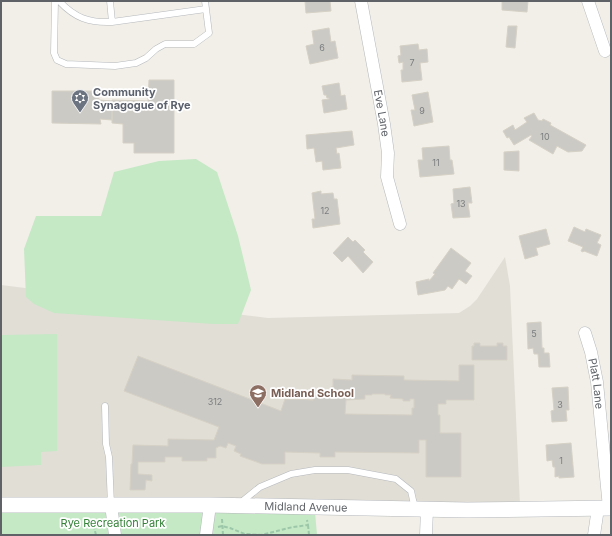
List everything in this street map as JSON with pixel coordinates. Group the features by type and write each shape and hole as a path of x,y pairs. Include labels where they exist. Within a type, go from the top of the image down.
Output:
{"street":[{"name":"Eve Lane","path":"361,1 384,124 388,153 387,177 400,224"},
{"path":"588,1 605,51"},
{"name":"Platt Lane","path":"585,333 591,352 597,382 606,508 594,535"},
{"name":"Midland Avenue","path":"1,505 210,505 467,510 606,508"},
{"path":"111,505 111,531"},
{"path":"210,505 210,531"},
{"path":"421,509 426,535"}],"lane":[{"path":"55,1 54,53 57,60 66,64 115,66 136,63 146,58 156,49 165,44 194,44 209,33 205,1"},
{"path":"59,1 74,15 97,23 206,9"},
{"path":"110,1 112,22"},
{"path":"104,406 106,444 109,457 111,505"},
{"path":"236,506 260,487 291,474 315,470 348,470 396,479 411,491 421,509"}],"path":[{"path":"222,519 223,535"},
{"path":"307,519 309,535"},
{"path":"210,531 222,526 245,534 261,535 308,525"},
{"path":"96,535 94,527 111,531"}],"shaded area":[{"name":"Midland School","path":"505,257 510,286 520,505 1,498 1,285 268,318 459,313 470,306 477,299"}],"green space":[{"path":"196,159 217,172 238,236 251,290 238,324 213,324 54,313 34,304 26,297 24,249 36,216 101,216 114,172 159,161"},
{"path":"57,334 57,451 41,452 41,465 1,467 1,335"},
{"name":"Rye Recreation Park","path":"1,509 315,512 317,535 1,535"}],"building":[{"path":"305,1 330,1 331,11 306,13"},
{"path":"502,1 528,1 527,12 502,10"},
{"path":"508,26 517,26 515,48 506,47"},
{"path":"329,28 331,42 335,41 338,58 310,64 306,46 314,44 312,31"},
{"path":"418,44 419,50 427,49 428,62 420,63 422,80 402,82 401,70 403,70 403,62 399,63 398,56 401,55 400,46"},
{"path":"149,80 174,80 174,153 134,153 134,143 123,143 123,124 112,123 112,100 148,101"},
{"path":"339,83 341,96 345,95 347,109 324,113 322,100 329,98 324,95 322,86"},
{"path":"52,91 99,91 99,100 112,101 112,120 100,119 101,124 52,123"},
{"path":"428,92 433,122 414,126 411,110 415,110 412,95"},
{"path":"534,113 538,120 542,121 543,119 551,123 550,125 586,145 582,151 568,152 557,146 553,154 529,140 532,136 531,135 514,145 503,131 513,125 515,130 527,122 524,118"},
{"path":"352,131 354,145 336,148 337,154 339,153 341,168 323,170 322,161 316,162 314,148 307,149 306,135"},
{"path":"449,146 450,160 452,160 454,174 420,177 418,160 423,160 422,148"},
{"path":"519,151 519,171 504,170 504,152"},
{"path":"470,187 472,203 468,203 470,217 453,218 451,204 454,203 453,189"},
{"path":"321,191 321,194 333,193 334,199 337,199 340,224 313,228 312,219 315,219 312,193"},
{"path":"574,227 585,232 586,229 601,235 597,243 601,245 597,256 581,251 583,247 568,241"},
{"path":"546,229 550,244 536,248 538,255 525,259 519,236"},
{"path":"348,237 353,242 355,240 365,250 363,252 373,262 363,273 348,256 342,262 333,253"},
{"path":"451,248 471,263 465,271 472,276 466,284 459,279 452,289 448,286 445,290 418,295 416,282 429,279 429,281"},
{"path":"541,322 542,348 544,348 544,353 549,353 550,367 539,367 538,354 534,354 533,348 528,349 527,323"},
{"path":"474,343 480,343 480,346 497,346 497,343 503,343 503,346 507,346 507,360 472,360 472,346 474,346"},
{"name":"Midland School","path":"138,356 281,411 285,399 313,400 313,394 331,394 333,379 352,380 352,375 404,376 404,380 459,381 459,365 474,365 474,400 446,400 446,404 438,404 438,415 440,415 440,433 461,433 461,477 426,477 426,440 419,440 419,453 335,452 335,457 320,457 320,453 285,452 285,464 262,464 240,456 241,454 234,451 236,446 228,443 226,448 220,446 216,448 216,458 207,458 207,461 182,461 182,457 165,457 165,462 138,462 138,474 152,475 152,481 146,480 145,490 130,490 133,445 168,446 168,439 214,440 219,427 124,391","holes":["365,395 391,395 390,398 403,399 403,401 410,401 410,399 414,399 412,415 345,414 346,400 365,399"]},
{"path":"568,387 569,410 566,410 567,421 552,422 551,411 554,410 552,388"},
{"path":"571,443 574,477 555,477 555,467 553,467 552,460 547,461 546,445"}],"place":[{"name":"Community Synagogue of Rye","path":"80,113"},
{"name":"Midland School","path":"258,408"}]}
